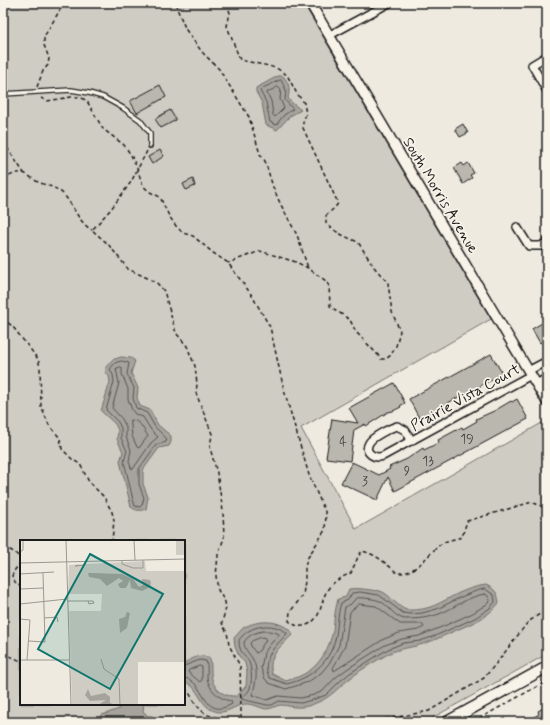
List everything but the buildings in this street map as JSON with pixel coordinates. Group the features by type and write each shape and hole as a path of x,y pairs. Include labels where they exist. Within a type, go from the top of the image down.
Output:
{"main road":[{"path":"446,722 547,667"}],"street":[{"name":"South Morris Avenue","path":"310,3 547,402"},
{"path":"330,35 385,4"},
{"path":"547,56 532,65 547,91"},
{"path":"518,227 529,246 541,246 547,242"},
{"name":"Prairie Vista Court","path":"412,441 405,430 396,426 372,439 367,446 370,454 378,458 383,456 412,441 530,373 547,361"},
{"path":"536,384 547,378"}],"lane":[{"path":"3,94 71,90 89,93 123,108 140,120 150,133 150,146"}],"path":[{"path":"64,3 44,37 44,45 49,58 48,65 39,79 36,90 39,97 47,101 80,97 87,101 102,129 124,145 137,168 143,186 160,198 169,216 183,233 193,236 228,263 258,305 261,314 270,327 284,390 309,476 326,514 325,530 306,563 303,595 290,612 289,620 294,625 300,626 306,625 314,620 319,614 327,591 337,581 351,573 362,551 370,553 387,564 397,573 409,572 422,563 442,543 462,537 467,521 532,502 547,509"},
{"path":"177,3 178,11 192,40 218,68 249,117 260,154 265,161 273,187 280,203 297,235 308,268"},
{"path":"227,3 230,13 227,26 240,60 278,69 287,75 304,103 306,114 303,122 303,128 338,203 335,208 329,211 326,216 326,223 333,230 344,237 358,242 374,267 388,283 392,312 400,331 396,346 391,355 386,359 382,359 356,332 350,320 330,306 329,286 322,277 316,275 308,268 296,262 260,251 228,263"},
{"path":"3,142 24,173 40,183 56,188 64,195 86,227 92,230 108,244 128,269 156,282 164,291 176,333 187,346 196,366 196,393 212,434 210,448 217,473 223,511 224,538 222,548 218,555 216,576 218,590 225,602 226,608 222,622 223,626 227,632 229,645 240,666 241,717 238,722"},
{"path":"92,230 111,209 131,182 137,168 150,146"},
{"path":"3,179 11,175 24,173"},
{"path":"3,318 13,327 38,359 40,367 41,406 49,425 60,438 62,449 73,460 80,464 90,482 104,497 112,512 114,520 112,540"},
{"path":"3,547 11,550 20,559"},
{"path":"20,562 12,576 14,582 20,585"},
{"path":"372,722 429,711 484,678 528,622 547,609"},
{"path":"3,653 20,661"},
{"path":"473,722 547,681"},
{"path":"185,690 188,691 205,713 221,719 224,722"}],"shaded area":[{"path":"3,3 303,3 491,319 301,428 356,529 547,420 547,654 425,722 3,722"}],"water":[{"path":"278,76 283,76 289,87 288,98 301,110 290,116 277,130 266,125 262,103 256,92 256,88"},
{"path":"121,357 131,358 135,361 131,373 138,388 137,398 140,406 150,410 158,425 171,436 169,446 159,448 143,470 143,484 148,497 146,509 142,510 136,510 131,507 120,461 123,452 117,439 118,430 115,424 101,411 110,382 109,376 106,373 106,367 112,360"},
{"path":"486,585 496,592 498,597 499,603 486,616 432,641 396,650 388,654 347,680 335,692 326,698 305,707 280,705 266,709 244,704 223,712 219,712 207,707 193,688 185,682 185,663 197,657 204,656 210,659 211,677 215,687 225,694 237,696 246,686 247,672 245,663 239,656 235,647 234,638 243,628 263,622 283,625 293,634 273,656 271,662 272,674 286,681 310,671 327,649 332,636 338,599 346,597 349,589 380,591 404,609 415,610 435,605 459,593"},
{"path":"121,705 144,705 143,711 148,716 152,716 159,722 97,722 102,715 119,709"}]}
